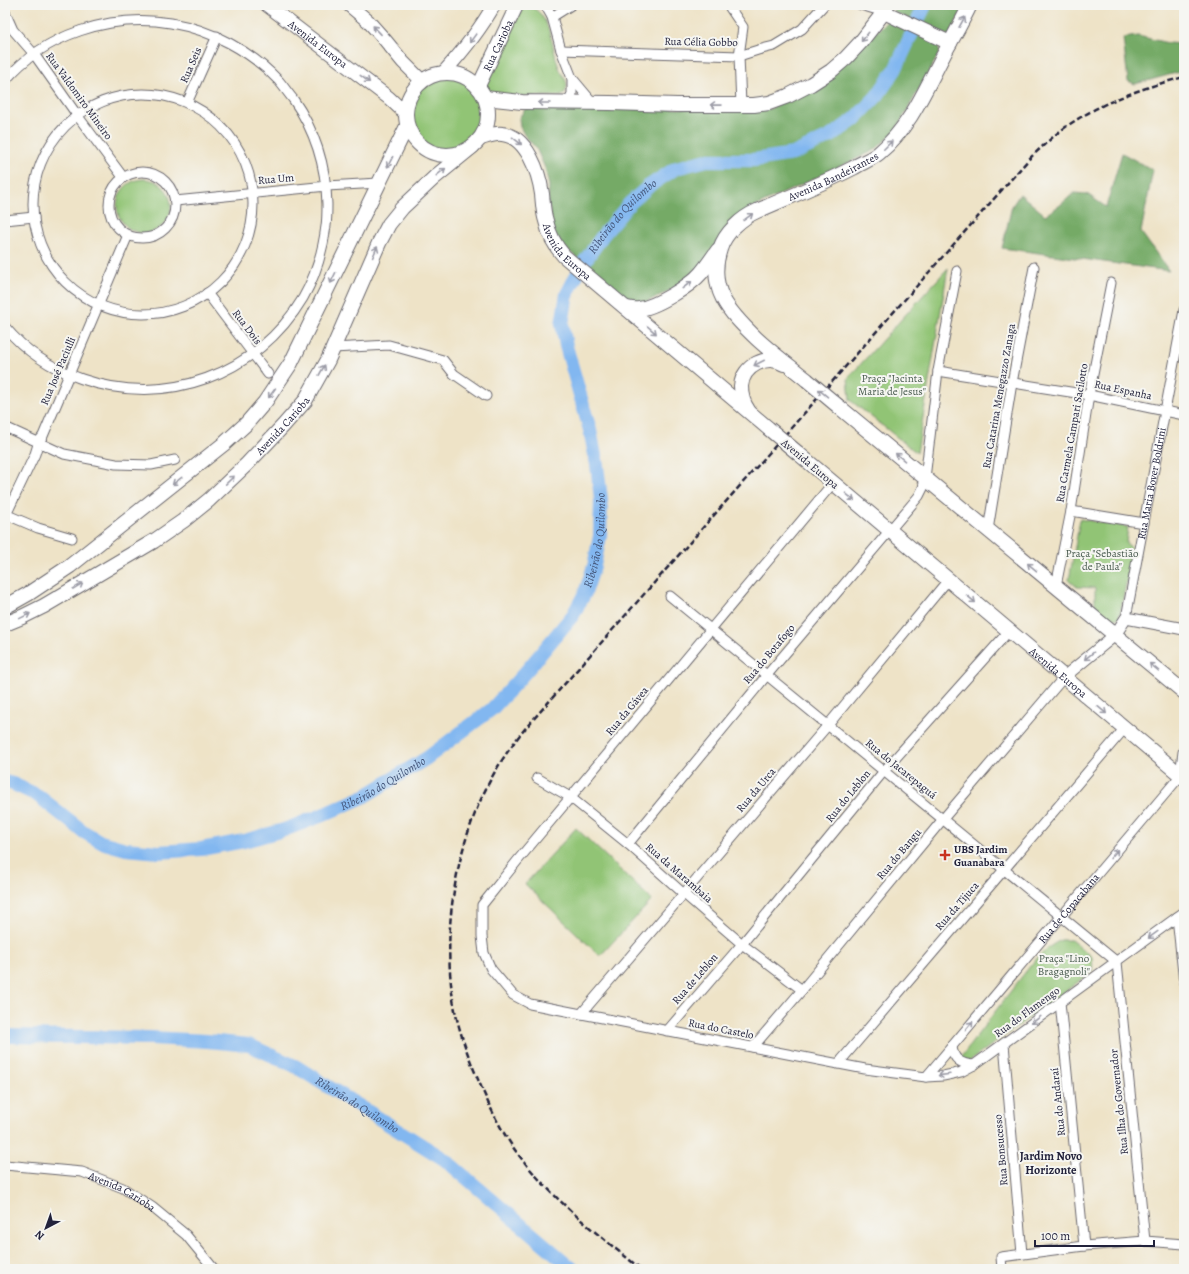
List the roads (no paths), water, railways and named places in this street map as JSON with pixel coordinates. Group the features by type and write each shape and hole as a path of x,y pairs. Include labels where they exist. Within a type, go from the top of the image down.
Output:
{"main road":[{"name":"Avenida Europa","path":"267,5 389,98 406,120"},
{"path":"349,5 368,21 403,62 421,80"},
{"name":"Rua Carioba","path":"444,72 472,40 494,5"},
{"name":"Rua Carioba","path":"482,92 518,5"},
{"name":"Avenida Bandeirantes","path":"794,370 746,328 728,308 720,292 716,272 716,261 722,245 734,226 754,212 840,174 878,154 900,133 922,98 970,5"},
{"path":"482,92 522,102 677,105 741,105 769,103 788,96 831,71 860,43 886,8 903,21 950,43"},
{"path":"5,607 28,594 70,566 225,443 256,413 274,390 290,363 379,183 406,120 407,101 412,90 421,80 432,74 444,72 457,73 468,78 482,92 488,108 486,128 477,142 461,153 448,155 435,153 423,148 413,138 406,120"},
{"name":"Avenida Europa","path":"477,142 494,134 503,134 517,140 523,146 533,162 540,180 545,220 552,239 561,252 573,264 1182,777"},
{"name":"Avenida Carioba","path":"5,624 44,606 154,541 183,521 209,500 247,464 305,401 328,360 379,243 389,224 402,208 435,177 477,142"},
{"path":"626,308 634,309 648,307 685,287 700,273 722,245"},
{"path":"750,413 743,401 741,385 743,378 751,368 758,362 771,359 778,360 794,370 1184,692"}],"street":[{"path":"552,17 571,5"},
{"path":"728,5 743,27 740,56 741,105"},
{"name":"Rua Célia Gobbo","path":"561,50 740,56 774,46 802,29 824,5"},
{"path":"861,5 886,8"},
{"path":"544,6 552,17 561,50 572,78 593,103"},
{"name":"Rua Valdomiro Mineiro","path":"5,12 9,30 34,54 123,177"},
{"path":"5,81 34,54 62,38 92,27 123,21 155,21 187,26 217,36 251,56 280,82 302,113 318,148 326,186 327,224 319,262 303,297 281,329 253,354 225,371 195,383 163,389 131,390 99,385 68,374 40,358 14,338 5,327"},
{"name":"Rua Seis","path":"187,103 217,36"},
{"path":"567,103 572,94 572,78"},
{"path":"142,94 165,96 187,103 207,115 225,130 238,149 248,170 253,193 252,219 250,231 234,266 222,281 207,293 188,305 166,311 144,314 121,312 100,304 75,290 55,270 41,245 34,218 33,198 36,179 42,160 55,138 77,115 97,103 119,96 142,94"},
{"path":"142,171 151,172 160,176 168,183 173,191 176,201 174,215 166,228 158,234 148,238 138,238 128,235 120,229 114,222 110,212 109,202 111,193 116,184 123,177 142,171"},
{"name":"Rua Um","path":"176,201 326,186 379,183"},
{"path":"5,220 34,218"},
{"name":"Rua José Paciulli","path":"6,514 35,454 39,441 43,436 128,235"},
{"name":"Rua Catarina Menegazzo Zanaga","path":"988,530 1012,383 1034,267"},
{"name":"Rua do Botafogo","path":"628,844 767,675 919,496 923,488 925,478 938,371 957,271"},
{"name":"Rua Carmela Campari Sacilotto","path":"1056,586 1071,511 1089,395 1111,283"},
{"name":"Rua Dois","path":"207,293 268,374"},
{"name":"Rua Maria Bover Boldrini","path":"1064,677 1115,635 1126,618 1184,310"},
{"path":"333,348 389,345 443,360 454,374 486,396"},
{"name":"Rua Espanha","path":"938,371 1089,395 1184,415"},
{"path":"5,427 39,441 64,454 116,464 151,465 175,460"},
{"name":"Rua da Gávea","path":"491,969 484,953 482,936 482,905 570,797 833,483"},
{"path":"1071,511 1144,523"},
{"path":"6,514 38,528 72,538"},
{"name":"Rua da Urca","path":"581,1014 828,725 948,580"},
{"name":"Rua do Jacarepaguá","path":"670,596 1117,962"},
{"path":"1126,618 1184,629"},
{"name":"Rua do Leblon","path":"742,944 884,771 1009,631"},
{"name":"Rua do Bangu","path":"753,1047 943,819 1064,677"},
{"name":"Rua da Tijuca","path":"838,1064 1125,728"},
{"path":"1182,777 1184,752"},
{"name":"Rua de Copacabana","path":"926,1077 1182,777"},
{"name":"Rua da Marambaia","path":"537,778 570,797 628,844 742,944 802,990"},
{"path":"1181,915 1184,983"},
{"name":"Rua do Flamengo","path":"961,1072 974,1065 1004,1044 1181,915"},
{"name":"Rua de Leblon","path":"667,1030 742,944"},
{"name":"Rua Ilha do Governador","path":"1117,962 1145,1241"},
{"name":"Rua do Castelo","path":"491,969 514,995 530,1004 865,1069 926,1077 943,1076 961,1072"},
{"name":"Rua do Andaraí","path":"1060,1002 1084,1246"},
{"name":"Rua Bonsucesso","path":"1004,1044 1022,1254"},
{"path":"952,1046 954,1055 957,1059 966,1064 974,1065"},
{"name":"Avenida Carioba","path":"5,1166 82,1172 122,1188 152,1207 186,1235 214,1269"},
{"path":"1002,1269 1001,1257 1022,1254 1084,1246 1145,1241 1184,1244"}],"waterway":[{"name":"Ribeirão do Quilombo","path":"5,782 37,795 84,832 101,842 126,849 159,852 201,849 244,841 284,830 363,797 427,758 492,709 573,615 585,593 594,566 600,536 601,499 597,465 590,430 566,346 562,324 567,294 582,265 603,235 629,204 649,186 676,168 707,160 754,160 793,154 831,136 855,119 877,96 895,70 925,5"},
{"name":"Ribeirão do Quilombo","path":"5,1036 152,1038 249,1045 295,1066 444,1159 573,1269"}],"railway":[{"path":"641,1269 560,1201 518,1154 492,1111 465,1045 454,1005 450,973 449,939 452,905 458,871 467,837 478,805 493,775 513,744 526,728 1030,158 1049,140 1065,128 1097,108 1140,90 1184,77"}],"place":[{"name":"UBS Jardim Guanabara","path":"945,855"}],"district":[{"name":"Jardim Novo Horizonte","path":"1051,1163"}],"park label":[{"name":"Praça \"Jacinta Maria de Jesus\"","path":"892,384"},
{"name":"Praça \"Sebastião de Paula\"","path":"1102,559"},
{"name":"Praça \"Lino Bragagnoli\"","path":"1064,964"}]}
